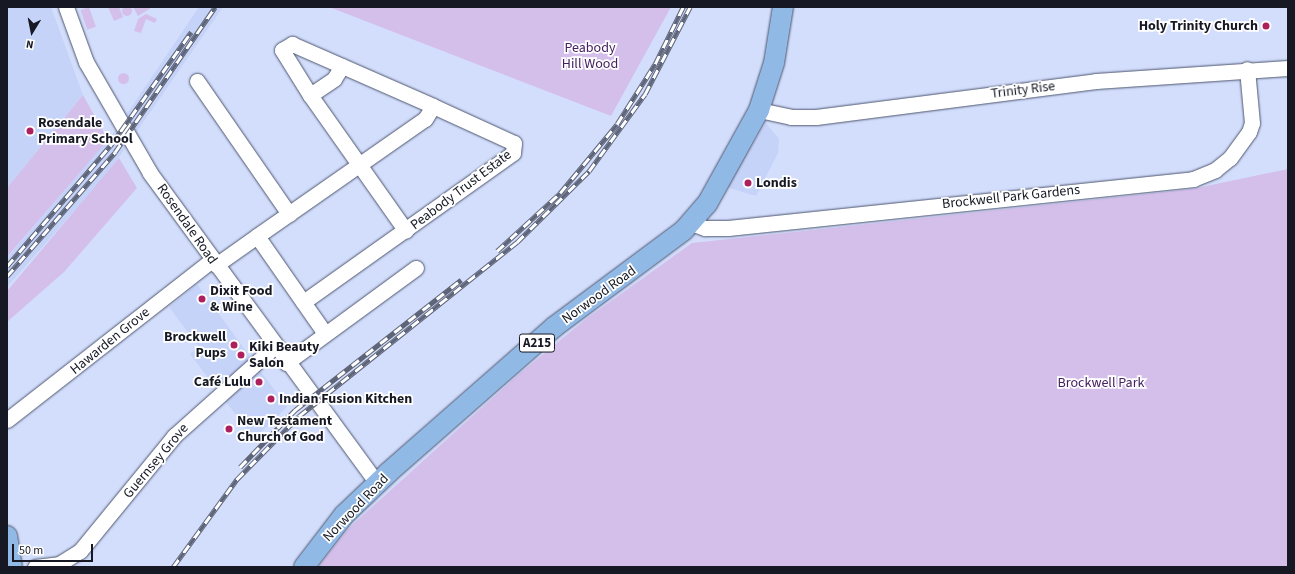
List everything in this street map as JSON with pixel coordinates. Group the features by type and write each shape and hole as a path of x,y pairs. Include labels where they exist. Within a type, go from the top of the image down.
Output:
{"main road":[{"name":"Norwood Road","path":"304,567 340,520 377,483 554,327 645,261 691,223 724,178 759,110 774,63 783,7"},
{"path":"7,536 12,567"}],"street":[{"name":"Rosendale Road","path":"66,7 76,38 106,99 150,173 286,362 377,483"},
{"name":"Peabody Trust Estate","path":"303,302 406,231 515,148 512,141 292,44 284,45 282,55 406,231"},
{"path":"310,95 334,79 342,66"},
{"name":"Trinity Rise","path":"759,110 791,117 816,117 1096,81 1288,68"},
{"name":"Brockwell Park Gardens","path":"691,223 705,228 736,228 1193,179 1215,170 1238,151 1246,137 1252,123 1248,70"},
{"path":"197,81 289,214"},
{"path":"214,263 257,236 425,119 432,106"},
{"path":"257,236 325,333"},
{"name":"Hawarden Grove","path":"7,420 214,263"},
{"path":"286,362 416,268"},
{"name":"Guernsey Grove","path":"35,567 59,564 80,551 174,436 275,346"}],"shaded area":[{"name":"Rosendale Primary School","path":"7,7 51,7 83,95 7,188"},
{"path":"199,7 223,7 108,173 7,287 7,258 116,130"},
{"path":"766,123 779,139 778,153 756,196 726,187"},
{"path":"197,284 287,407 254,439 190,354 199,347 169,307"}],"green space":[{"path":"125,6 129,6 131,7 131,15 125,16 122,13 122,9"},
{"path":"89,7 96,27 87,30 80,10"},
{"path":"108,7 119,7 123,17 114,21"},
{"path":"133,7 151,7 151,8 138,16"},
{"name":"Peabody Hill Wood","path":"329,7 671,7 611,116"},
{"path":"146,14 157,19 155,23 146,19 141,33 134,31 138,19"},
{"path":"123,72 127,74 129,78 127,82 123,84 119,82 117,78 119,74"},
{"path":"83,95 108,140 7,257 7,188"},
{"path":"119,158 137,188 64,272 7,322 7,291"},
{"name":"Brockwell Park","path":"1288,169 1288,567 318,567 350,527 518,375 586,319 692,243 1192,189"}],"railway":[{"path":"7,276 115,152 215,7"},
{"path":"497,251 560,193 617,124 655,64 683,7"},
{"path":"173,567 237,479 299,416 517,242 589,171 645,94 690,7"},
{"path":"7,266 110,146 191,32"},
{"path":"240,467 295,410 461,280"}],"place":[{"name":"Holy Trinity Church","path":"1266,26"},
{"name":"Rosendale Primary School","path":"30,131"},
{"name":"Londis","path":"748,183"},
{"name":"Dixit Food & Wine","path":"202,299"},
{"name":"Brockwell Pups","path":"234,345"},
{"name":"Kiki Beauty Salon","path":"241,355"},
{"name":"Café Lulu","path":"259,382"},
{"name":"Indian Fusion Kitchen","path":"271,399"},
{"name":"New Testament Church of God","path":"229,429"}]}
